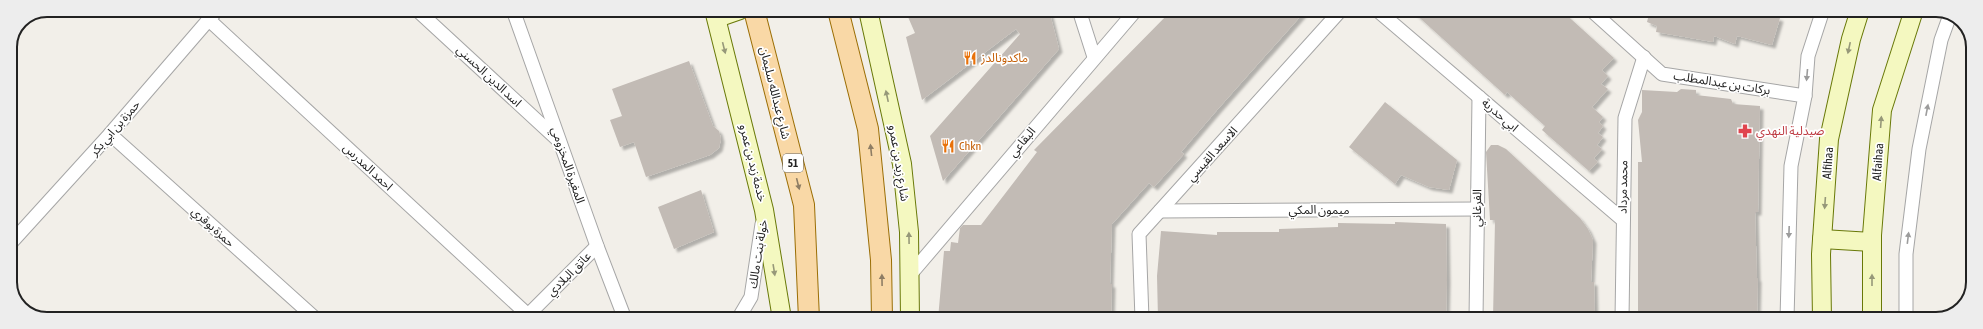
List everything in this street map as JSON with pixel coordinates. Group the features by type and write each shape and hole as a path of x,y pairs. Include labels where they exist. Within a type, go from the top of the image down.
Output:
{"main road":[{"name":"شارع عبدالله سليمان","path":"756,17 804,205 809,312"},
{"path":"840,17 868,129 881,260 882,312"}],"street":[{"name":"حمزة بن ابي بكر","path":"17,236 110,134 211,17"},
{"name":"احمد المدرس","path":"215,17 521,312"},
{"name":"اسد الدين الحسني","path":"426,17 560,141"},
{"name":"المغيرة المخزومي","path":"515,17 622,312"},
{"name":"خدمة زيد بن عمرو","path":"717,17 764,210 781,312"},
{"name":"شارع زيد بن عمرو","path":"870,17 902,164 909,232 910,312"},
{"path":"1081,17 1094,57"},
{"name":"البقاعي","path":"909,276 1094,57 1130,17"},
{"name":"الاسعد القيسي","path":"1142,312 1139,234 1335,17"},
{"name":"ابي حدرية","path":"1385,17 1623,220"},
{"name":"بركات بن عبدالمطلب","path":"1599,17 1662,74 1805,96"},
{"path":"1787,312 1791,166 1805,96 1808,56 1821,17"},
{"name":"Alfihaa","path":"1822,312 1822,239 1829,139 1851,39 1858,17"},
{"name":"Alfaihaa","path":"1872,312 1872,242 1882,110 1912,17"},
{"path":"1906,312 1906,254 1919,149 1941,40 1948,19"},
{"name":"محمد مرداد","path":"1622,312 1625,118 1644,58"},
{"name":"الفرغاني","path":"1476,312 1478,97"},
{"name":"حمزة بوقري","path":"110,134 308,312"},
{"name":"ميمون المكي","path":"1160,211 1477,209"},
{"name":"خولة بنت مالك","path":"742,312 751,297 764,210"},
{"path":"1822,239 1872,242"},
{"name":"عاتق البلادي","path":"531,312 597,246"}],"building":[{"path":"908,17 1051,17 1059,49 943,181 930,136 1020,34 1016,29 922,100 906,37 915,33"},
{"path":"1165,17 1300,17 1181,152 1184,154 1154,187 1149,183 1112,224 1110,284 1112,284 1111,312 939,312 944,251 950,251 951,242 958,243 960,228 963,225 981,225 1037,152 1034,150"},
{"path":"1419,17 1569,17 1614,58 1602,70 1608,76 1601,84 1608,89 1592,107 1603,117 1599,122 1603,126 1598,133 1603,137 1597,145 1602,149 1594,158 1598,162 1589,171 1542,130 1545,126 1507,92 1505,95"},
{"path":"1648,17 1780,18 1772,45 1737,36 1735,44 1714,36 1713,42 1656,32 1657,26 1647,22"},
{"path":"689,61 713,126 719,131 721,139 719,148 710,155 646,177 634,142 620,147 610,120 622,116 612,89"},
{"path":"1681,89 1696,90 1696,95 1731,99 1733,104 1760,106 1758,212 1755,212 1758,278 1757,312 1638,312 1638,162 1642,162 1638,120 1642,112 1642,90 1677,92"},
{"path":"1385,102 1457,160 1449,190 1429,187 1401,175 1395,184 1349,147"},
{"path":"1491,145 1498,145 1506,149 1580,218 1588,229 1593,240 1591,282 1594,282 1595,312 1493,312 1495,220 1490,220 1486,152"},
{"path":"701,190 714,232 674,249 658,207"},
{"path":"1395,222 1446,224 1446,312 1158,312 1157,276 1161,231 1217,235 1217,232 1279,232 1279,229 1338,227 1338,223 1395,224"}],"place":[{"name":"ماكدونالدز","path":"970,58"},
{"name":"صيدلية النهدي","path":"1745,131"},
{"name":"Chkn","path":"948,146"}]}
